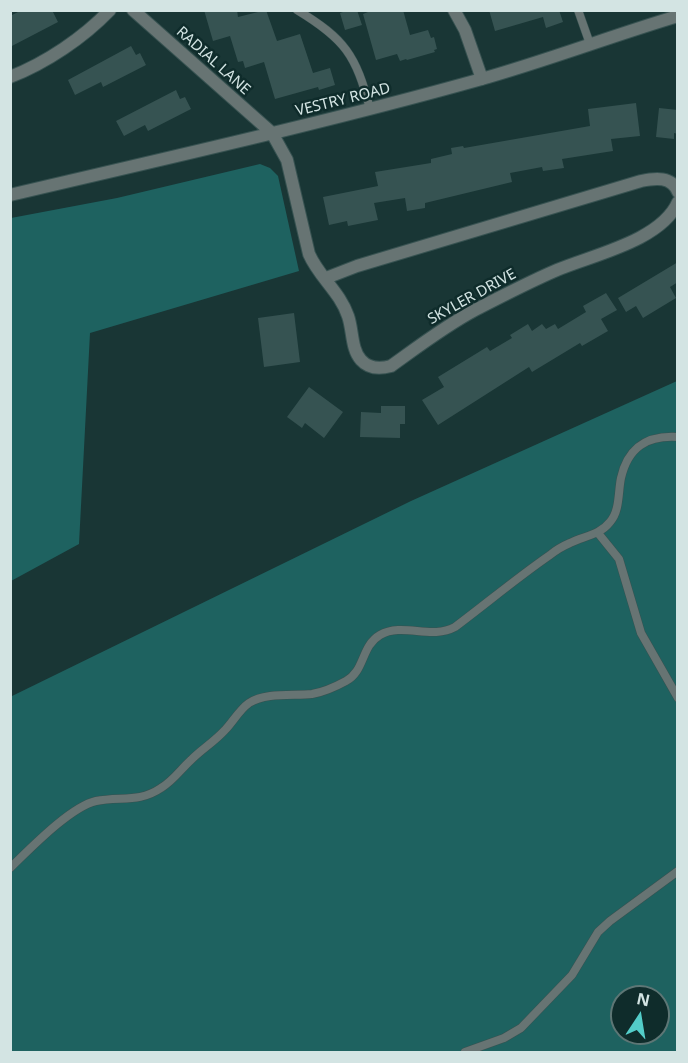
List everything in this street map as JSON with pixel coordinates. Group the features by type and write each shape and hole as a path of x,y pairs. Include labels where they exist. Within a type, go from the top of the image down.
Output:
{"street":[{"path":"10,77 43,61 87,30 110,10"},
{"name":"RADIAL LANE","path":"133,10 272,133"},
{"path":"454,10 465,30 482,79"},
{"name":"VESTRY ROAD","path":"10,195 370,109 482,79 678,16"},
{"name":"SKYLER DRIVE","path":"272,133 287,160 312,262 338,295 348,315 354,346 359,358 369,366 383,368 391,366 443,328 497,298 643,234 664,220 678,202"},
{"path":"326,278 357,266 641,181 658,178 672,182 678,192"}],"lane":[{"path":"297,10 328,30 346,49 359,72 370,109"},
{"path":"578,10 590,44"},
{"path":"10,868 73,811 96,801 130,800 161,789 192,759 212,745 250,703 276,696 314,693 333,688 349,680 356,673 365,651 379,635 397,631 446,632 550,554 598,532 612,520 621,477 632,454 651,438 678,437"},
{"path":"598,532 619,560 641,633 678,698"},
{"path":"465,1053 504,1038 521,1028 573,975 598,932 678,871"}],"shaded area":[{"path":"260,164 270,168 278,176 299,271 90,333 79,544 11,581 11,218 117,198"},
{"path":"677,381 677,1052 11,1052 10,697 411,501"}],"building":[{"path":"22,10 52,10 58,22 10,47 10,16"},
{"path":"204,10 237,10 238,17 266,10 277,41 300,34 313,73 330,68 335,85 319,90 318,87 275,99 264,62 245,68 243,61 238,62 230,36 213,41"},
{"path":"357,10 362,25 345,30 340,13"},
{"path":"373,10 403,10 410,35 428,30 431,38 434,37 437,49 434,50 435,52 407,60 400,61 397,54 376,60 363,14"},
{"path":"489,10 559,10 563,22 546,28 543,17 495,31"},
{"path":"131,46 136,55 140,53 146,65 103,87 101,82 75,95 68,80"},
{"path":"176,90 180,99 185,97 191,109 148,131 145,125 124,136 116,121"},
{"path":"636,103 640,136 611,139 613,151 562,159 564,168 543,171 542,167 510,173 512,182 425,203 425,208 407,211 405,198 374,203 378,220 348,226 347,221 329,225 323,197 378,186 375,172 431,163 431,159 452,154 451,148 463,146 464,148 590,126 588,109"},
{"path":"659,108 678,110 678,134 674,133 674,139 656,137"},
{"path":"678,262 678,282 670,287 676,298 643,318 636,306 626,312 618,298"},
{"path":"606,293 617,310 601,319 608,331 582,346 580,343 532,372 529,367 438,425 422,400 444,387 438,377 487,347 490,351 512,338 510,335 528,324 532,331 542,324 546,329 555,324 558,329 586,312 583,306"},
{"path":"294,313 300,362 264,367 258,318"},
{"path":"309,387 343,412 324,438 305,423 302,428 287,417"},
{"path":"381,406 405,406 405,424 400,424 400,438 360,437 361,412 381,413"}]}
